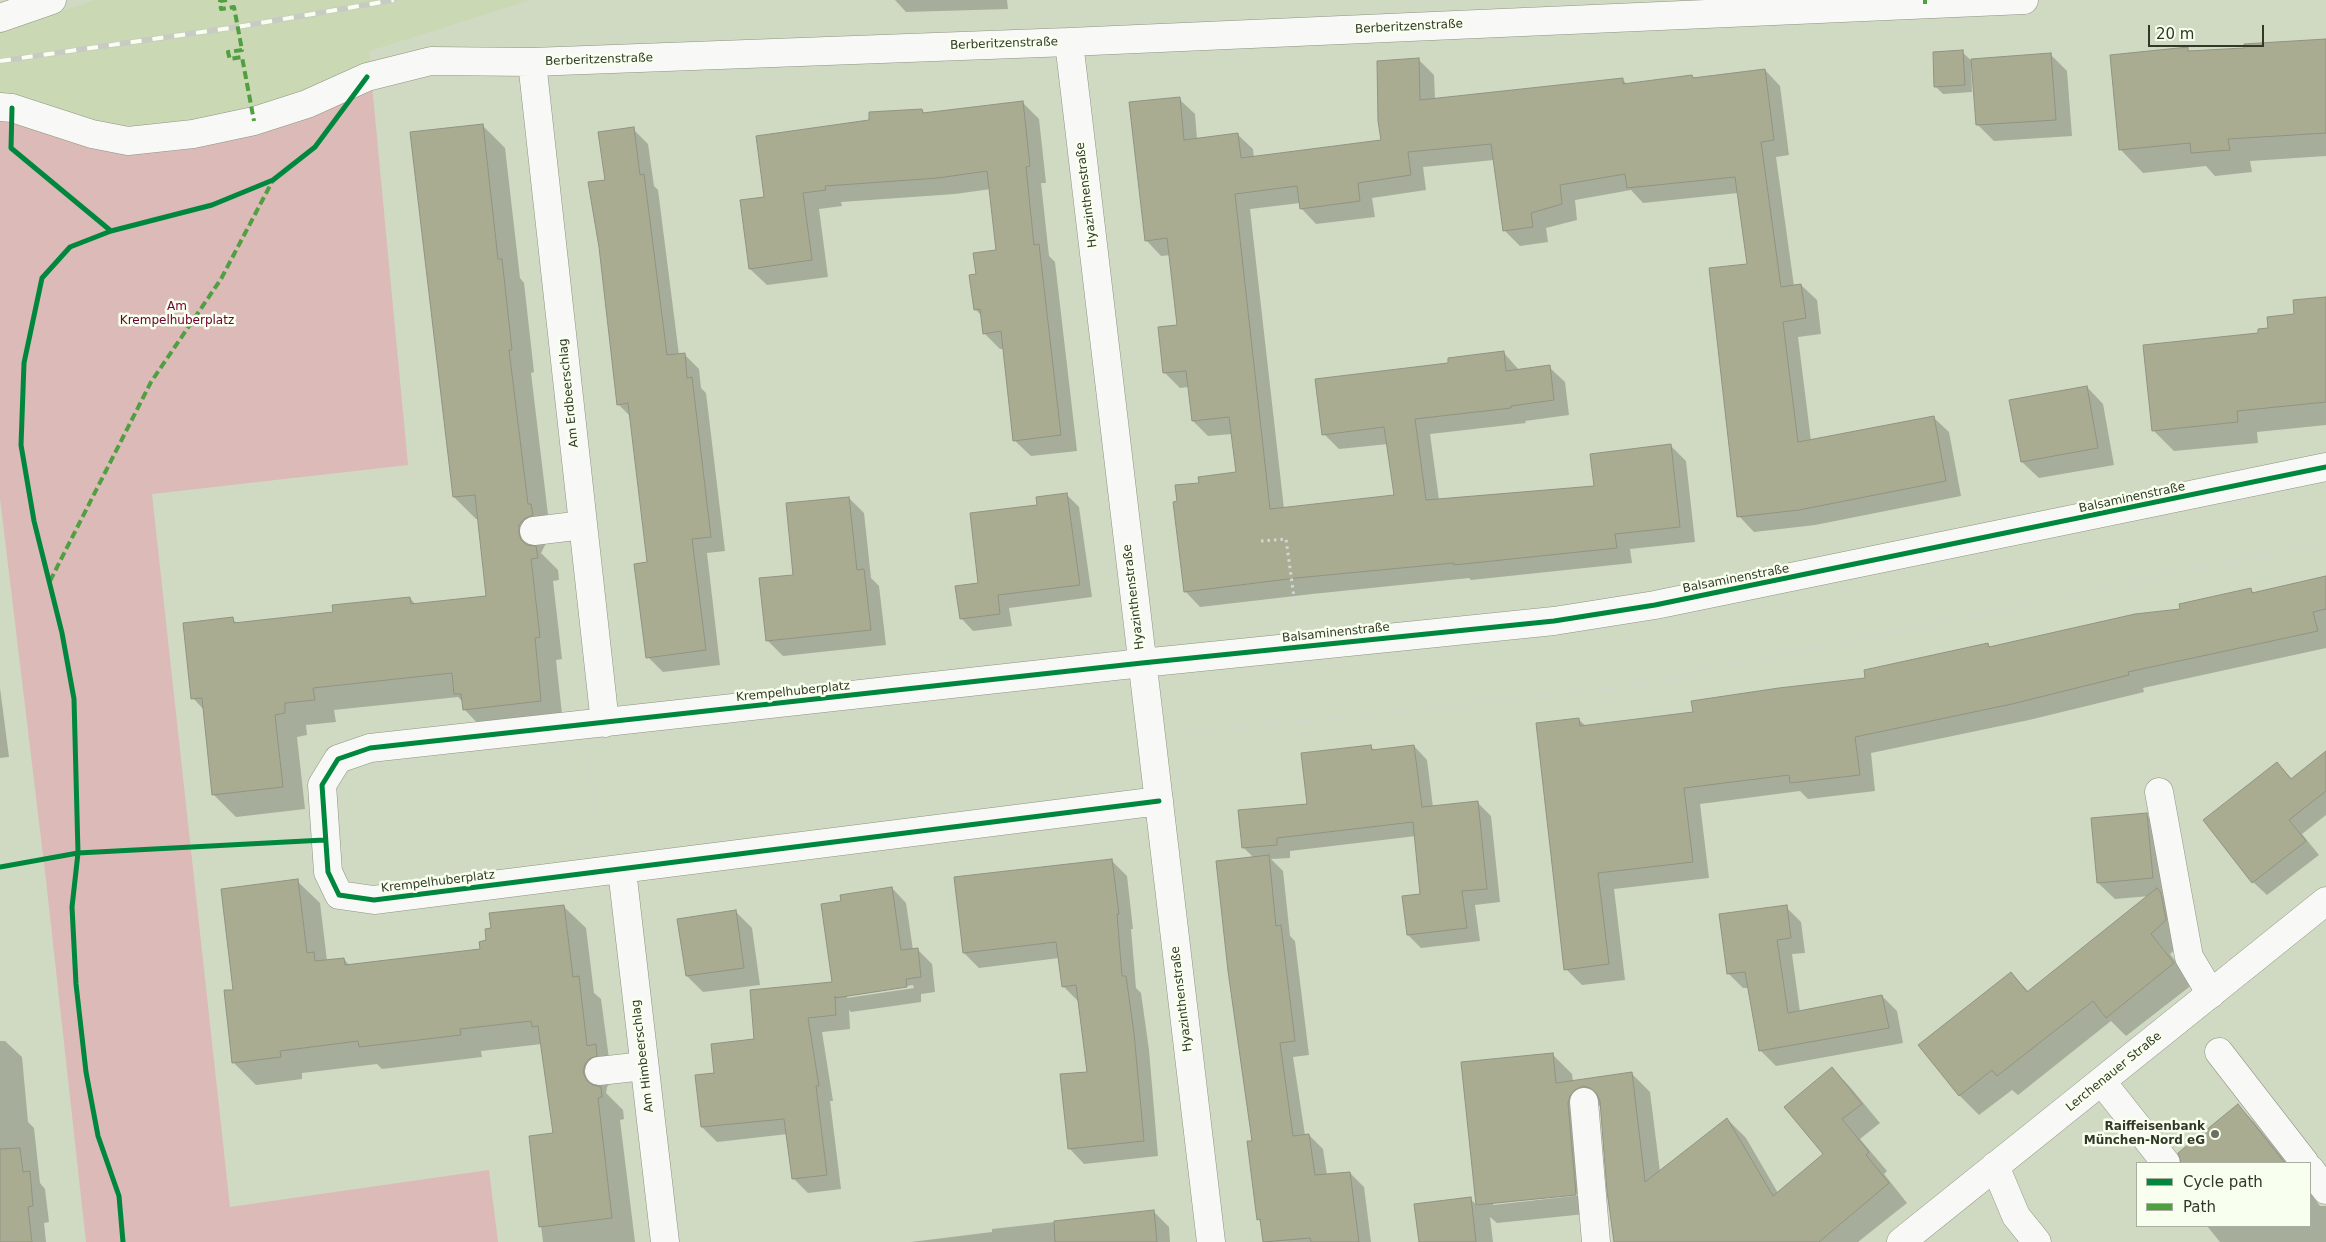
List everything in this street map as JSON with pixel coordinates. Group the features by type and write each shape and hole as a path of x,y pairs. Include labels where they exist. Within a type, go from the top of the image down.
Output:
{"street":[{"path":"0,18 52,0"},
{"name":"Berberitzenstraße","path":"0,107 12,108 92,134 128,141 193,134 254,121 307,104 367,77 431,61 532,62 1069,42 2024,0"},
{"name":"Hyazinthenstraße","path":"1069,42 1210,1242"},
{"name":"Am Erdbeerschlag","path":"532,62 583,524 595,725"},
{"name":"Balsaminenstraße","path":"1142,662 1554,621 1655,605 2326,467"},
{"path":"534,531 583,524"},
{"name":"Krempelhuberplatz","path":"1142,662 595,725 370,748 338,759 322,785 324,840 328,872 340,895 374,900 1158,801"},
{"path":"2160,792 2189,957 2211,994"},
{"name":"Am Himbeerschlag","path":"612,871 644,1066 664,1242"},
{"name":"Lerchenauer Straße","path":"1901,1242 2326,901"},
{"path":"2219,1052 2304,1162"},
{"path":"599,1071 644,1066"},
{"path":"2102,1082 2165,1162"},
{"path":"1584,1102 1596,1242"},
{"path":"1995,1166 2016,1216 2037,1242"},
{"path":"2311,1170 2326,1190"}],"path":[{"path":"1261,541 1286,538 1300,646"},
{"path":"1150,738 1626,687 2326,542"},
{"path":"595,725 612,871"}],"shaded area":[{"path":"95,0 531,0 369,51 372,85 126,136 0,95 0,32"}],"green space":[{"name":"Am Krempelhuberplatz","path":"372,85 408,465 152,494 230,1207 489,1170 498,1242 86,1242 46,880 0,498 0,95 126,136"}],"building":[{"path":"2326,39 2326,133 2228,139 2230,150 2191,153 2190,143 2119,150 2110,55 2188,47 2188,51 2244,48 2244,44"},
{"path":"1963,50 1965,85 1934,87 1933,52"},
{"path":"2051,53 2056,120 1976,125 1971,59"},
{"path":"1419,58 1420,100 1623,78 1623,84 1692,75 1693,78 1765,69 1774,140 1761,142 1781,287 1801,284 1806,318 1783,322 1798,442 1934,416 1946,481 1799,510 1737,517 1709,268 1747,264 1735,177 1627,188 1625,174 1560,185 1562,204 1531,213 1533,227 1503,231 1491,144 1408,152 1411,175 1358,183 1360,201 1300,209 1297,186 1235,194 1270,509 1394,495 1384,427 1322,435 1315,379 1448,363 1448,358 1504,351 1506,371 1550,365 1554,400 1511,406 1511,408 1415,419 1426,500 1594,486 1590,454 1671,444 1680,527 1615,534 1617,548 1454,565 1454,563 1296,578 1184,592 1173,502 1177,501 1175,485 1199,483 1198,477 1236,472 1229,417 1192,421 1186,371 1163,373 1158,327 1177,325 1167,238 1145,241 1129,102 1180,97 1184,140 1238,133 1241,158 1381,140 1378,121 1377,61"},
{"path":"1023,101 1030,166 1026,167 1034,245 1039,244 1061,435 1013,441 1001,331 983,334 980,309 974,310 969,275 976,274 973,253 996,250 987,171 938,178 825,186 826,190 803,193 812,260 749,269 740,200 764,197 756,136 869,120 869,112 922,109 923,113"},
{"path":"483,124 498,259 502,259 512,350 509,350 528,504 531,504 533,515 524,519 519,525 519,533 521,540 527,545 536,546 538,558 531,559 540,637 535,638 541,701 463,710 461,694 454,694 452,673 313,688 315,700 285,703 285,713 275,715 283,787 212,795 202,698 191,699 183,623 233,617 234,623 333,612 332,605 410,597 411,604 486,596 475,495 453,497 410,132"},
{"path":"634,127 640,175 644,174 667,355 685,353 687,378 692,377 711,537 692,539 706,650 646,658 634,564 647,562 628,403 617,405 599,247 588,182 605,180 598,132"},
{"path":"2326,297 2326,402 2237,411 2238,422 2152,431 2143,345 2258,333 2258,329 2268,328 2267,317 2294,314 2293,300"},
{"path":"2087,386 2098,448 2021,462 2009,400"},
{"path":"1067,493 1080,585 998,595 1000,614 960,619 955,586 978,583 970,513 1037,505 1036,497"},
{"path":"849,497 857,570 864,569 871,630 766,641 759,578 793,575 786,503"},
{"path":"2326,576 2326,609 2313,612 2318,631 2128,672 2129,675 2012,704 1855,737 1860,775 1790,783 1789,775 1684,788 1693,862 1598,873 1609,964 1564,970 1536,723 1579,718 1580,726 1693,712 1691,701 1865,678 1864,670 1988,643 1989,647 2135,614 2180,609 2179,604 2251,588 2252,593"},
{"path":"1371,745 1372,750 1414,745 1422,807 1478,801 1487,889 1462,891 1467,928 1407,935 1402,896 1420,894 1413,822 1277,838 1277,845 1242,848 1238,810 1307,804 1301,753"},
{"path":"2326,751 2326,791 2289,820 2306,841 2252,883 2203,820 2277,762 2291,779"},
{"path":"2147,813 2153,878 2097,883 2091,818"},
{"path":"1269,855 1276,926 1281,925 1295,1041 1280,1043 1293,1136 1309,1134 1315,1175 1350,1172 1359,1242 1311,1242 1310,1238 1263,1242 1260,1219 1257,1220 1247,1141 1252,1141 1228,971 1216,861"},
{"path":"1112,859 1119,914 1117,914 1122,976 1126,976 1134,1033 1144,1141 1068,1149 1060,1074 1087,1072 1076,985 1062,987 1056,942 963,953 954,877"},
{"path":"298,879 307,953 314,952 315,961 344,958 345,965 480,949 479,942 486,940 485,929 491,928 489,913 564,905 573,977 579,976 587,1046 596,1044 597,1056 589,1059 585,1064 583,1072 587,1081 601,1087 602,1097 598,1098 612,1218 539,1227 529,1136 553,1133 538,1026 532,1027 531,1021 460,1029 461,1035 359,1047 358,1041 280,1051 281,1057 232,1063 224,990 233,990 221,889"},
{"path":"892,887 901,950 918,948 921,977 906,979 907,987 835,998 836,1015 808,1018 819,1086 816,1086 827,1175 792,1179 784,1119 701,1127 695,1075 714,1073 711,1044 754,1039 750,990 832,982 821,904 841,901 840,895"},
{"path":"2157,888 2161,893 2166,920 2151,934 2174,963 2106,1018 2093,1001 1997,1076 1992,1070 1959,1096 1918,1045 2011,972 2027,992"},
{"path":"1787,905 1791,938 1777,940 1788,1013 1882,995 1889,1028 1759,1051 1745,972 1727,974 1719,914"},
{"path":"736,910 744,968 686,976 677,919"},
{"path":"1553,1053 1556,1083 1632,1072 1645,1182 1727,1118 1773,1196 1823,1154 1784,1107 1832,1067 1862,1104 1842,1119 1869,1152 1866,1155 1889,1183 1819,1242 1614,1242 1607,1191 1600,1101 1596,1093 1590,1088 1583,1086 1575,1090 1570,1096 1568,1103 1576,1195 1476,1205 1461,1062"},
{"path":"2238,1104 2284,1162 2181,1162 2178,1153"},
{"path":"20,1148 23,1172 30,1171 33,1206 28,1207 32,1242 0,1242 0,1149"},
{"path":"1471,1197 1476,1242 1419,1242 1414,1204"},
{"path":"1154,1210 1157,1242 1055,1242 1054,1221"}],"railway":[{"path":"0,61 237,27 394,0"}],"marked path":[{"path":"227,0 220,1 221,9 234,7 242,50 228,52 230,59 242,57 254,121"},
{"path":"50,581 151,382 221,279 273,180"}],"cycle path":[{"path":"123,1242 119,1196 98,1136 86,1072 76,984 72,907 78,853 74,699 62,633 34,521 21,445 24,363 42,278 70,247 111,231 212,205 273,180 315,147 367,77"},
{"path":"12,108 11,148 111,231"},
{"path":"1159,801 374,900 339,895 328,872 322,785 338,759 370,748 1142,663 1554,621 1655,605 2326,467"},
{"path":"0,867 78,853 324,840"}],"place":[{"name":"Raiffeisenbank München-Nord eG","path":"2215,1134"}]}
